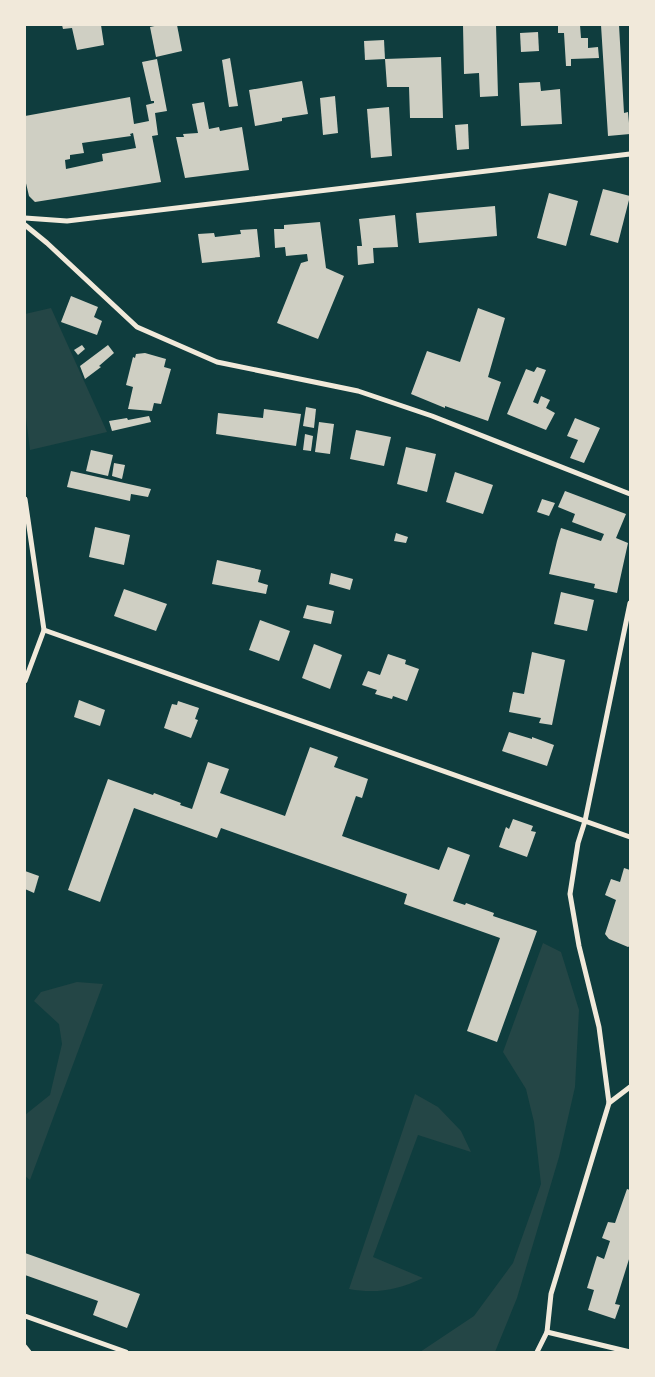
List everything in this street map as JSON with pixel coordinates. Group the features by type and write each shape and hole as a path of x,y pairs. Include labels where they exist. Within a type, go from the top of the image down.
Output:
{"street":[{"path":"25,218 67,221 630,154"},
{"path":"25,225 47,243 137,327 217,362 358,391 432,416 630,494"},
{"path":"25,500 44,630 25,681"},
{"path":"537,1352 547,1332 551,1294 609,1103 599,1028 578,946 570,894 578,843 585,821 630,603"},
{"path":"44,630 630,837"},
{"path":"609,1103 630,1087"},
{"path":"25,1316 126,1352"},
{"path":"547,1332 630,1352"},
{"path":"25,1347 29,1352"}],"shaded area":[{"path":"51,308 107,432 30,450 25,410 25,314"},
{"path":"543,943 561,952 579,1010 575,1087 559,1157 517,1298 495,1352 420,1352 474,1316 513,1263 541,1184 534,1122 526,1089 503,1052"},
{"path":"77,982 103,984 30,1180 25,1176 25,1115 50,1095 62,1044 59,1024 34,1001 41,992"},
{"path":"415,1094 438,1107 461,1131 471,1152 418,1135 373,1257 423,1278 387,1290 349,1289"}],"building":[{"path":"62,25 101,25 104,45 77,50 72,28 63,29"},
{"path":"177,25 182,51 156,57 150,27"},
{"path":"463,25 496,25 498,96 480,97 479,73 464,74"},
{"path":"558,25 580,25 581,38 588,38 588,48 598,47 599,58 571,59 571,66 566,66 564,33 558,33"},
{"path":"601,25 619,25 624,113 628,112 630,134 608,136"},
{"path":"538,32 539,51 521,52 520,33"},
{"path":"384,40 385,59 365,60 364,41"},
{"path":"441,57 443,118 410,118 409,87 387,87 385,59"},
{"path":"230,58 238,106 229,107 222,60"},
{"path":"157,59 167,111 155,113 158,135 152,136 161,182 35,202 29,196 25,179 25,116 130,97 134,124 149,121 146,105 154,103 154,101 151,101 142,62","holes":["133,133 136,148 102,154 103,161 66,169 65,160 70,159 70,155 84,153 82,143 131,136 130,134"]},
{"path":"302,81 308,114 282,118 282,121 255,126 249,90"},
{"path":"540,82 541,91 560,89 562,124 521,126 519,83"},
{"path":"335,96 338,133 323,135 320,98"},
{"path":"204,102 209,129 219,127 220,131 242,127 249,170 185,178 176,137 184,137 183,134 198,133 192,104"},
{"path":"389,107 392,156 371,158 367,109"},
{"path":"468,124 469,149 457,150 455,125"},
{"path":"603,189 630,196 618,243 590,235"},
{"path":"549,193 578,201 566,246 537,238"},
{"path":"495,206 497,236 419,243 416,213"},
{"path":"395,215 398,247 373,248 374,263 358,265 357,246 362,246 359,219"},
{"path":"320,222 326,268 344,276 318,339 277,323 301,263 308,261 307,254 286,256 285,247 275,248 274,229 284,229 284,225"},
{"path":"257,229 260,257 202,263 198,234 214,233 215,237 241,234 240,230"},
{"path":"71,296 98,307 94,317 102,321 97,335 61,322"},
{"path":"478,308 505,318 488,377 501,382 488,421 445,406 445,408 411,394 427,351 460,362"},
{"path":"82,345 85,349 78,355 74,350"},
{"path":"108,345 114,353 99,366 101,367 85,379 80,366"},
{"path":"145,353 166,359 164,367 171,369 161,404 154,403 152,411 128,409 133,387 126,385 133,357 135,358 136,354"},
{"path":"537,367 546,370 533,402 538,404 541,396 550,400 546,408 555,413 546,430 507,414 526,369 534,372"},
{"path":"306,407 316,409 314,428 303,426"},
{"path":"264,409 301,414 296,446 216,434 218,413 263,418"},
{"path":"149,416 151,422 112,431 109,421 127,418 128,420"},
{"path":"575,418 600,428 584,463 570,458 578,440 567,436"},
{"path":"319,422 334,424 330,454 315,452"},
{"path":"356,430 391,437 384,466 350,459"},
{"path":"305,434 313,436 311,451 303,450"},
{"path":"406,447 436,454 427,492 397,484"},
{"path":"91,450 113,455 108,476 86,471"},
{"path":"114,463 125,465 122,479 112,476"},
{"path":"71,471 151,489 148,497 131,494 130,501 67,487"},
{"path":"455,472 493,485 483,514 446,502"},
{"path":"565,491 626,514 616,538 628,543 617,593 594,588 595,584 549,574 561,528 601,541 604,534 572,522 575,514 558,507"},
{"path":"542,499 555,503 549,516 537,512"},
{"path":"95,527 130,535 124,565 89,557"},
{"path":"396,533 408,537 406,543 394,541"},
{"path":"217,560 261,570 258,582 268,585 266,594 212,584"},
{"path":"331,573 353,579 350,590 329,584"},
{"path":"124,589 167,604 156,631 114,616"},
{"path":"561,592 594,600 587,631 554,624"},
{"path":"307,605 334,611 331,624 303,618"},
{"path":"260,620 290,631 279,661 249,650"},
{"path":"314,644 342,655 330,689 302,678"},
{"path":"532,652 565,660 552,725 539,723 541,718 509,712 513,692 524,694"},
{"path":"388,654 406,660 405,664 419,669 407,701 393,696 392,699 375,694 377,690 362,685 368,671 380,675"},
{"path":"79,700 105,710 100,726 74,717"},
{"path":"178,701 199,708 195,719 198,720 191,738 164,728 172,704 177,705"},
{"path":"509,732 532,739 532,737 554,745 547,766 502,751"},
{"path":"310,747 338,757 334,767 368,779 362,798 356,796 342,836 439,870 448,847 470,855 453,901 465,905 466,903 494,913 493,916 537,931 497,1042 467,1031 500,938 404,904 407,894 221,828 217,838 134,808 100,902 68,890 108,779 153,795 154,793 192,809 208,762 229,769 220,793 285,816"},
{"path":"513,819 533,826 531,831 536,832 527,857 499,847 506,827 509,829"},
{"path":"624,868 630,870 630,946 628,947 609,939 605,934 616,900 605,895 611,879 620,882"},
{"path":"25,871 39,876 34,893 25,889"},
{"path":"627,1189 630,1190 630,1256 615,1304 620,1305 615,1319 588,1310 594,1290 587,1288 597,1256 604,1259 610,1241 602,1238 608,1222 615,1223"},
{"path":"25,1253 140,1294 127,1328 93,1315 98,1301 25,1275"}]}
